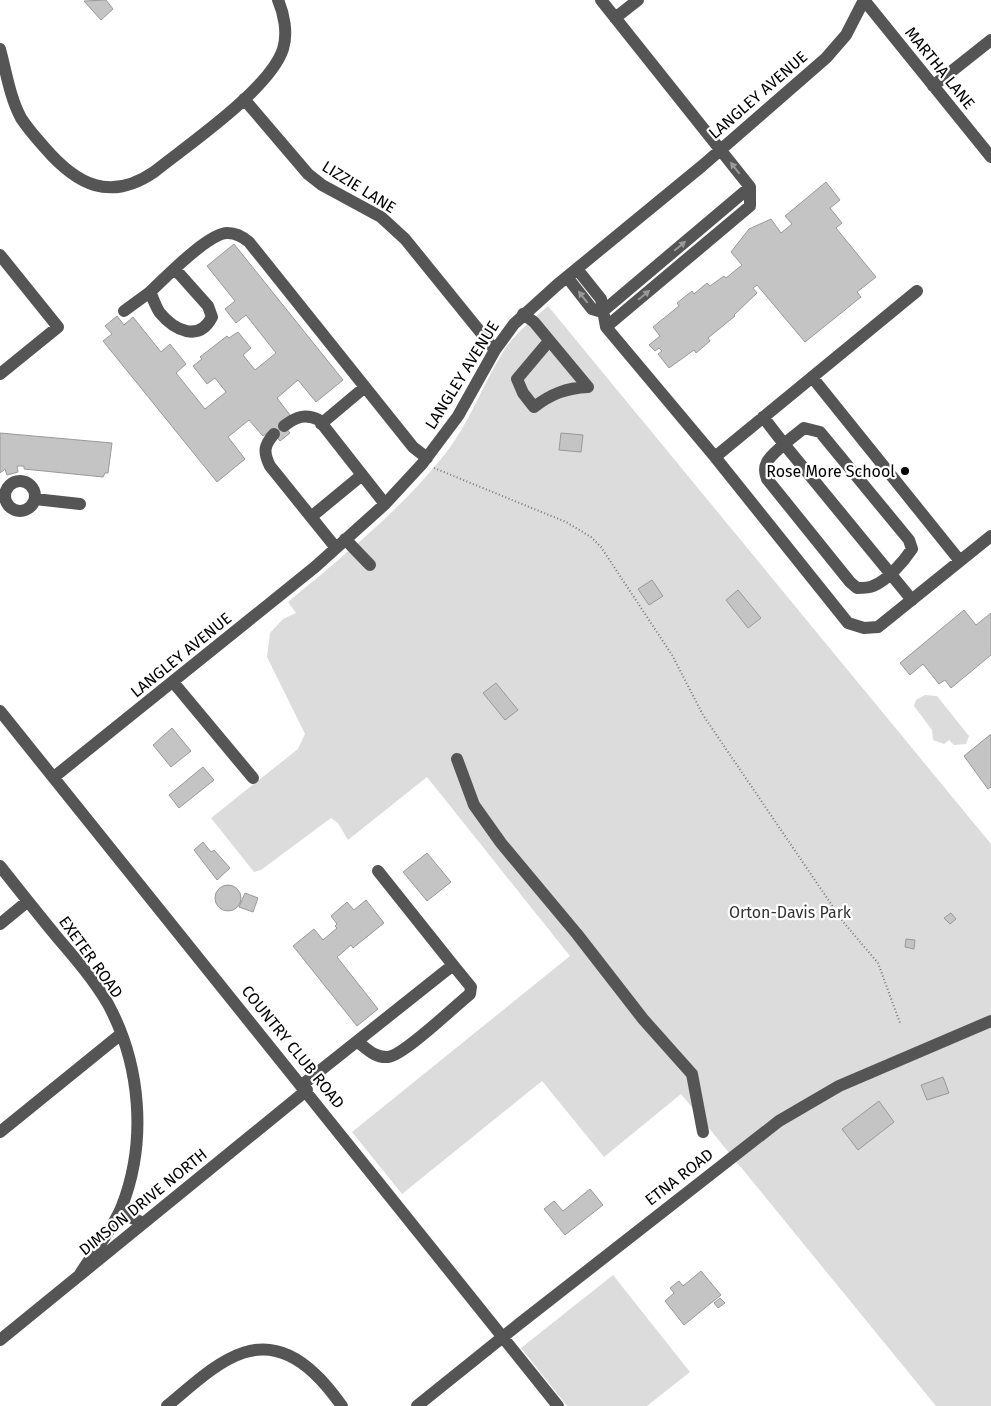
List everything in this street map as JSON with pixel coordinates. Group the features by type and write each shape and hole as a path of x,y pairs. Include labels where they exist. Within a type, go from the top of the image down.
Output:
{"street":[{"path":"0,49 16,106 29,129 69,174 85,183 103,188 121,187 141,181 244,99 269,75 284,46 284,22 278,0"},
{"path":"600,0 750,187 750,206 606,327"},
{"path":"615,18 638,0"},
{"name":"MARTHA LANE","path":"864,0 991,157"},
{"name":"LANGLEY AVENUE","path":"54,777 341,544 385,504 425,461 458,416 495,350 523,314 720,149 836,48 852,24 864,0"},
{"path":"933,86 991,40"},
{"name":"LIZZIE LANE","path":"244,99 308,174 322,185 364,206 381,217 405,239 495,350"},
{"path":"602,312 750,187"},
{"path":"124,311 150,292 213,237 226,232 240,235 249,242 425,461"},
{"path":"0,256 58,326 0,374"},
{"path":"150,292 159,313 180,330 198,332 207,326 212,317 208,306 175,269"},
{"path":"572,273 601,299 606,327 715,457 848,624 864,628 878,627 991,536"},
{"path":"715,457 917,291"},
{"path":"523,314 534,322 588,387 573,387 556,392 534,407 523,393 517,379 549,341"},
{"path":"812,377 960,561"},
{"path":"321,424 365,387"},
{"path":"284,426 301,416 310,416 321,424 385,504"},
{"path":"763,417 912,600"},
{"path":"804,428 820,432 909,540 912,549 902,564 874,586 857,588 850,582 767,479 764,471 766,462 784,444 804,428"},
{"path":"274,434 264,449 265,457 278,477 311,517 341,544 370,565"},
{"path":"311,517 362,475"},
{"path":"19,481 32,486 35,500 26,510 4,509 6,489 19,481"},
{"path":"35,500 80,504"},
{"path":"173,682 252,778"},
{"name":"COUNTRY CLUB ROAD","path":"0,711 558,1406"},
{"path":"456,760 474,805 501,843 577,934 643,1019 692,1074 703,1132"},
{"name":"EXETER ROAD","path":"0,866 83,968 108,1004 121,1034 136,1088 138,1121 135,1156 122,1207 80,1274"},
{"path":"358,1042 372,1054 389,1057 404,1050 470,994 471,987 378,871"},
{"path":"0,924 28,902"},
{"name":"DIMSON DRIVE NORTH","path":"0,1340 452,965"},
{"name":"ETNA ROAD","path":"418,1406 779,1121 839,1086 964,1035 991,1021"},
{"path":"0,1132 121,1034"},
{"path":"122,1207 130,1217 143,1223"},
{"path":"167,1406 221,1362 254,1350 274,1350 304,1364 316,1375 342,1406"}],"path":[{"path":"425,461 566,522 585,533 601,547 672,656 703,716 844,923 878,964 900,1023"}],"green space":[{"name":"Orton-Davis Park","path":"548,306 991,844 991,1406 936,1406 681,1094 604,1157 542,1081 402,1194 352,1132 570,956 427,777 348,840 338,823 331,818 261,870 254,872 211,818 298,749 305,734 267,657 270,633 283,619 296,613 288,602 390,514 428,475 462,429 507,345"},
{"path":"925,695 937,696 969,736 966,744 954,745 949,740 944,744 933,740 932,730 914,706 916,700"},
{"path":"613,1275 690,1372 647,1406 567,1406 521,1348"}],"building":[{"path":"106,0 113,9 101,20 84,1"},
{"path":"826,182 840,200 830,208 842,223 836,228 876,277 857,292 861,297 805,342 757,285 753,288 757,293 735,316 708,338 710,341 696,353 694,350 669,368 658,354 662,351 659,348 655,351 649,345 660,336 653,327 679,306 677,303 692,291 694,294 707,283 710,286 724,276 726,278 742,265 731,252 749,229 771,219 781,233 792,224 785,216"},
{"path":"234,244 343,380 316,402 298,380 277,398 290,415 281,422 290,433 280,441 271,430 263,436 249,420 228,437 245,459 217,482 103,341 112,334 105,326 117,316 124,325 133,317 161,352 170,344 186,364 176,373 205,409 226,392 215,378 207,384 193,366 202,359 200,357 227,336 229,338 238,332 251,348 243,355 255,370 276,353 246,315 236,323 225,309 235,301 207,266"},
{"path":"0,433 112,443 108,473 105,473 103,477 24,469 24,466 17,466 18,472 7,475 5,469 0,473"},
{"path":"561,433 583,435 581,452 559,450"},
{"path":"652,580 663,596 649,605 638,589"},
{"path":"738,590 761,618 748,628 726,600"},
{"path":"964,610 976,625 991,613 991,655 951,688 945,680 939,684 923,664 910,675 900,663"},
{"path":"496,683 518,710 505,720 483,693"},
{"path":"172,728 191,751 171,767 153,745"},
{"path":"991,734 991,787 988,789 964,756"},
{"path":"203,767 214,780 179,808 169,795"},
{"path":"203,842 211,852 214,850 230,868 217,880 194,850"},
{"path":"427,853 451,882 427,901 403,872"},
{"path":"228,885 237,889 241,898 237,907 228,911 219,907 215,898 219,889"},
{"path":"245,893 258,898 253,912 239,907"},
{"path":"366,900 384,923 353,948 351,945 337,957 378,1009 357,1026 293,946 314,929 323,940 337,928 335,926 337,924 331,916 347,902 354,910"},
{"path":"951,913 956,919 950,924 944,918"},
{"path":"906,939 915,940 914,949 905,947"},
{"path":"943,1077 949,1093 927,1100 921,1085"},
{"path":"879,1101 894,1122 858,1150 842,1129"},
{"path":"590,1189 603,1205 565,1235 544,1209 554,1201 563,1211"},
{"path":"701,1271 721,1295 684,1325 665,1301 674,1293 670,1288 679,1281 683,1286"},
{"path":"720,1298 725,1303 718,1308 714,1303"}],"place":[{"name":"Rose More School","path":"905,471"}]}
